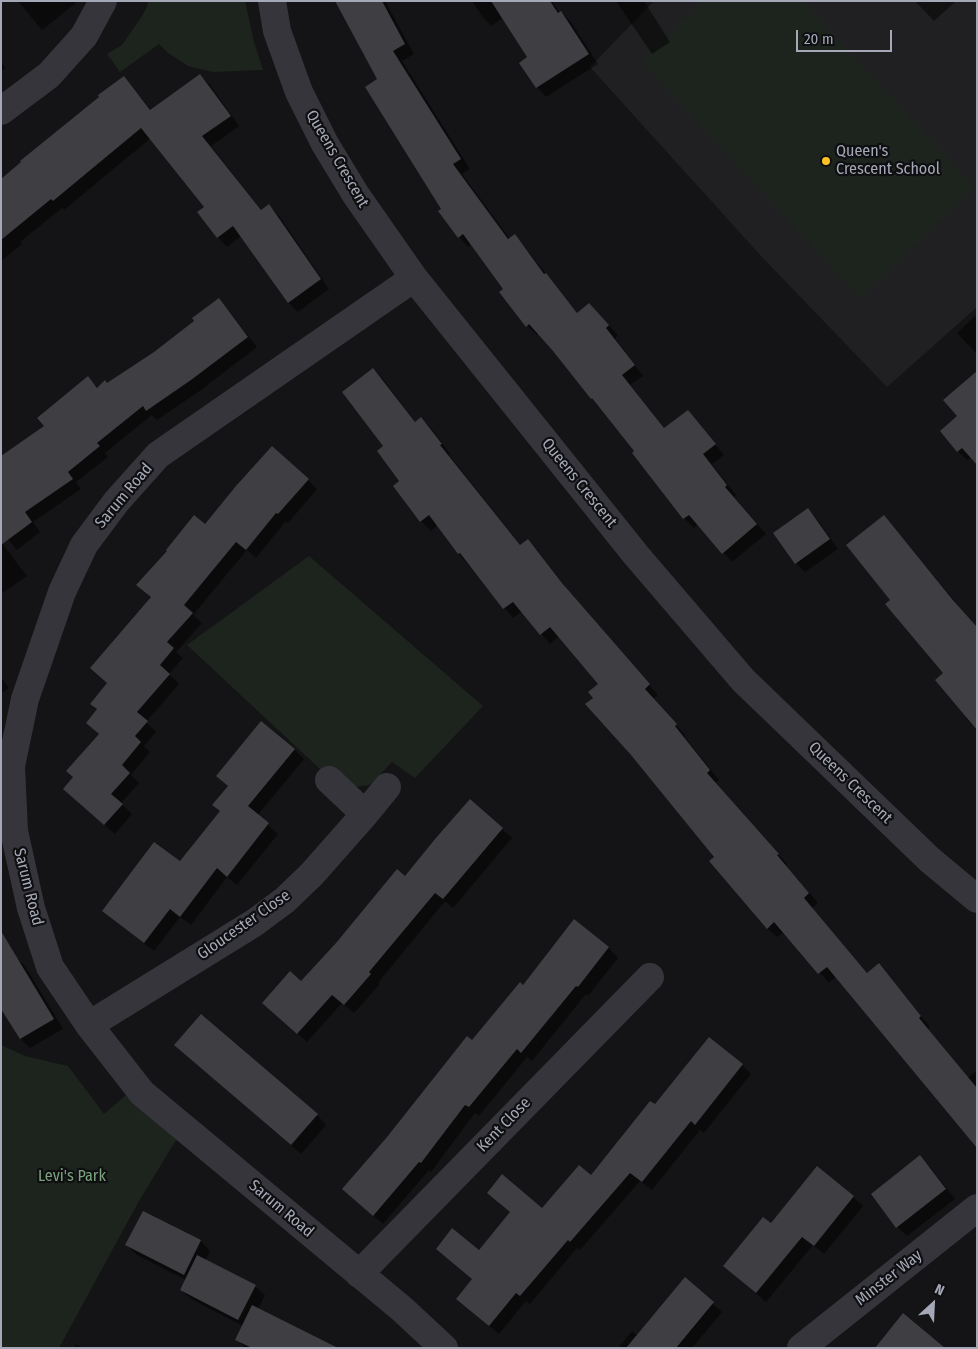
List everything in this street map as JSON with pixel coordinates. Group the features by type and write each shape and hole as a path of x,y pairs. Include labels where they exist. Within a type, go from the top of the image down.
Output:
{"street":[{"path":"1,111 49,75 84,36 103,1"},
{"name":"Queens Crescent","path":"272,1 277,30 299,92 325,144 356,195 414,278 636,555 743,680 930,860 977,899"},
{"name":"Sarum Road","path":"414,278 158,455 116,502 84,545 62,592 25,699 6,766 14,831 31,908 50,967 89,1025 142,1093 402,1309 444,1348"},
{"path":"329,780 365,814"},
{"name":"Gloucester Close","path":"89,1025 254,923 285,900 312,874 387,787"},
{"name":"Kent Close","path":"359,1274 650,977"},
{"name":"Minster Way","path":"801,1348 977,1208"}],"shaded area":[{"name":"Queen's Crescent School","path":"654,1 977,1 977,307 887,387 761,256 590,67"}],"green space":[{"path":"147,1 245,1 254,42 263,70 213,72 188,66 168,53 159,44 120,72 107,54 122,45 142,16 148,5"},
{"path":"704,1 802,1 975,187 860,298 641,61"},
{"path":"309,556 483,706 415,778 392,762 370,785 355,787 320,769 187,645"},
{"name":"Levi's Park","path":"1,1045 25,1056 68,1066 104,1114 132,1090 181,1132 139,1201 59,1348 1,1348"}],"building":[{"path":"335,1 382,1 405,44 393,51 461,159 453,164 508,239 515,234 544,274 546,273 577,313 589,303 609,325 606,328 635,365 622,375 664,428 688,410 716,444 703,454 727,485 725,487 757,524 722,554 689,515 683,519 632,453 634,451 592,398 529,324 526,327 499,292 503,289 463,234 458,238 438,211 441,209 365,87 377,79"},
{"path":"491,1 550,1 558,13 561,11 589,54 536,88 519,63 527,57"},
{"path":"200,74 231,116 202,136 261,210 269,204 321,279 288,303 233,226 217,238 197,212 204,207 141,128 53,201 51,199 1,240 1,179 20,161 99,97 98,95 124,76 150,110"},
{"path":"219,298 248,337 146,411 143,406 97,443 100,446 68,472 73,479 25,512 32,522 1,545 1,456 44,426 37,418 88,376 97,388 105,380 107,383 154,352 194,321 192,318"},
{"path":"373,368 415,422 421,417 442,444 440,445 520,545 528,539 562,583 650,684 645,689 677,724 675,726 710,770 707,773 779,854 777,855 809,893 804,898 867,973 879,963 921,1016 919,1018 977,1088 977,1148 827,967 818,974 774,922 767,929 709,861 714,857 631,755 585,704 593,698 588,692 598,684 550,627 540,635 513,602 503,609 429,515 420,522 393,486 399,481 377,451 383,446 342,392"},
{"path":"977,371 977,465 962,448 957,452 940,431 957,416 943,400"},
{"path":"272,446 309,479 278,514 276,513 246,550 236,542 184,605 193,613 167,642 174,648 160,665 170,674 137,712 148,721 135,736 141,742 122,765 130,773 111,794 123,804 104,825 63,789 73,777 66,771 99,734 86,723 97,709 90,704 107,683 90,668 151,597 136,585 167,551 194,515 205,524"},
{"path":"808,508 830,539 795,564 773,533"},
{"path":"884,515 977,627 977,730 935,680 943,673 885,604 890,600 846,545"},
{"path":"261,721 295,749 248,806 269,823 227,877 217,868 180,917 170,909 144,943 102,911 154,842 180,861 220,811 212,805 228,786 216,776"},
{"path":"470,799 503,828 443,899 435,893 344,1005 332,995 297,1034 262,1003 290,971 301,981 336,943 397,869 405,876"},
{"path":"574,919 609,947 578,987 576,986 521,1053 517,1049 469,1107 465,1105 421,1163 419,1162 373,1216 342,1189 387,1137 467,1036 472,1040 520,982 523,985"},
{"path":"1,931 54,1019 20,1039 1,1009"},
{"path":"201,1014 318,1114 291,1145 174,1045"},
{"path":"709,1037 743,1064 695,1125 691,1121 642,1182 630,1173 570,1242 568,1240 520,1296 516,1293 489,1326 456,1299 472,1279 436,1249 452,1228 479,1250 510,1212 487,1193 502,1174 542,1208 579,1165 591,1175 650,1101 655,1104"},
{"path":"920,1155 946,1189 896,1228 871,1194"},
{"path":"817,1166 854,1196 814,1246 802,1237 756,1293 723,1266 763,1217 771,1223"},
{"path":"143,1211 201,1240 184,1275 125,1245"},
{"path":"197,1255 256,1285 238,1320 180,1290"},
{"path":"685,1277 714,1302 676,1348 626,1348"},
{"path":"252,1305 338,1348 252,1348 235,1340"},
{"path":"903,1313 945,1348 875,1348"}],"place":[{"name":"Queen's Crescent School","path":"826,161"}]}
